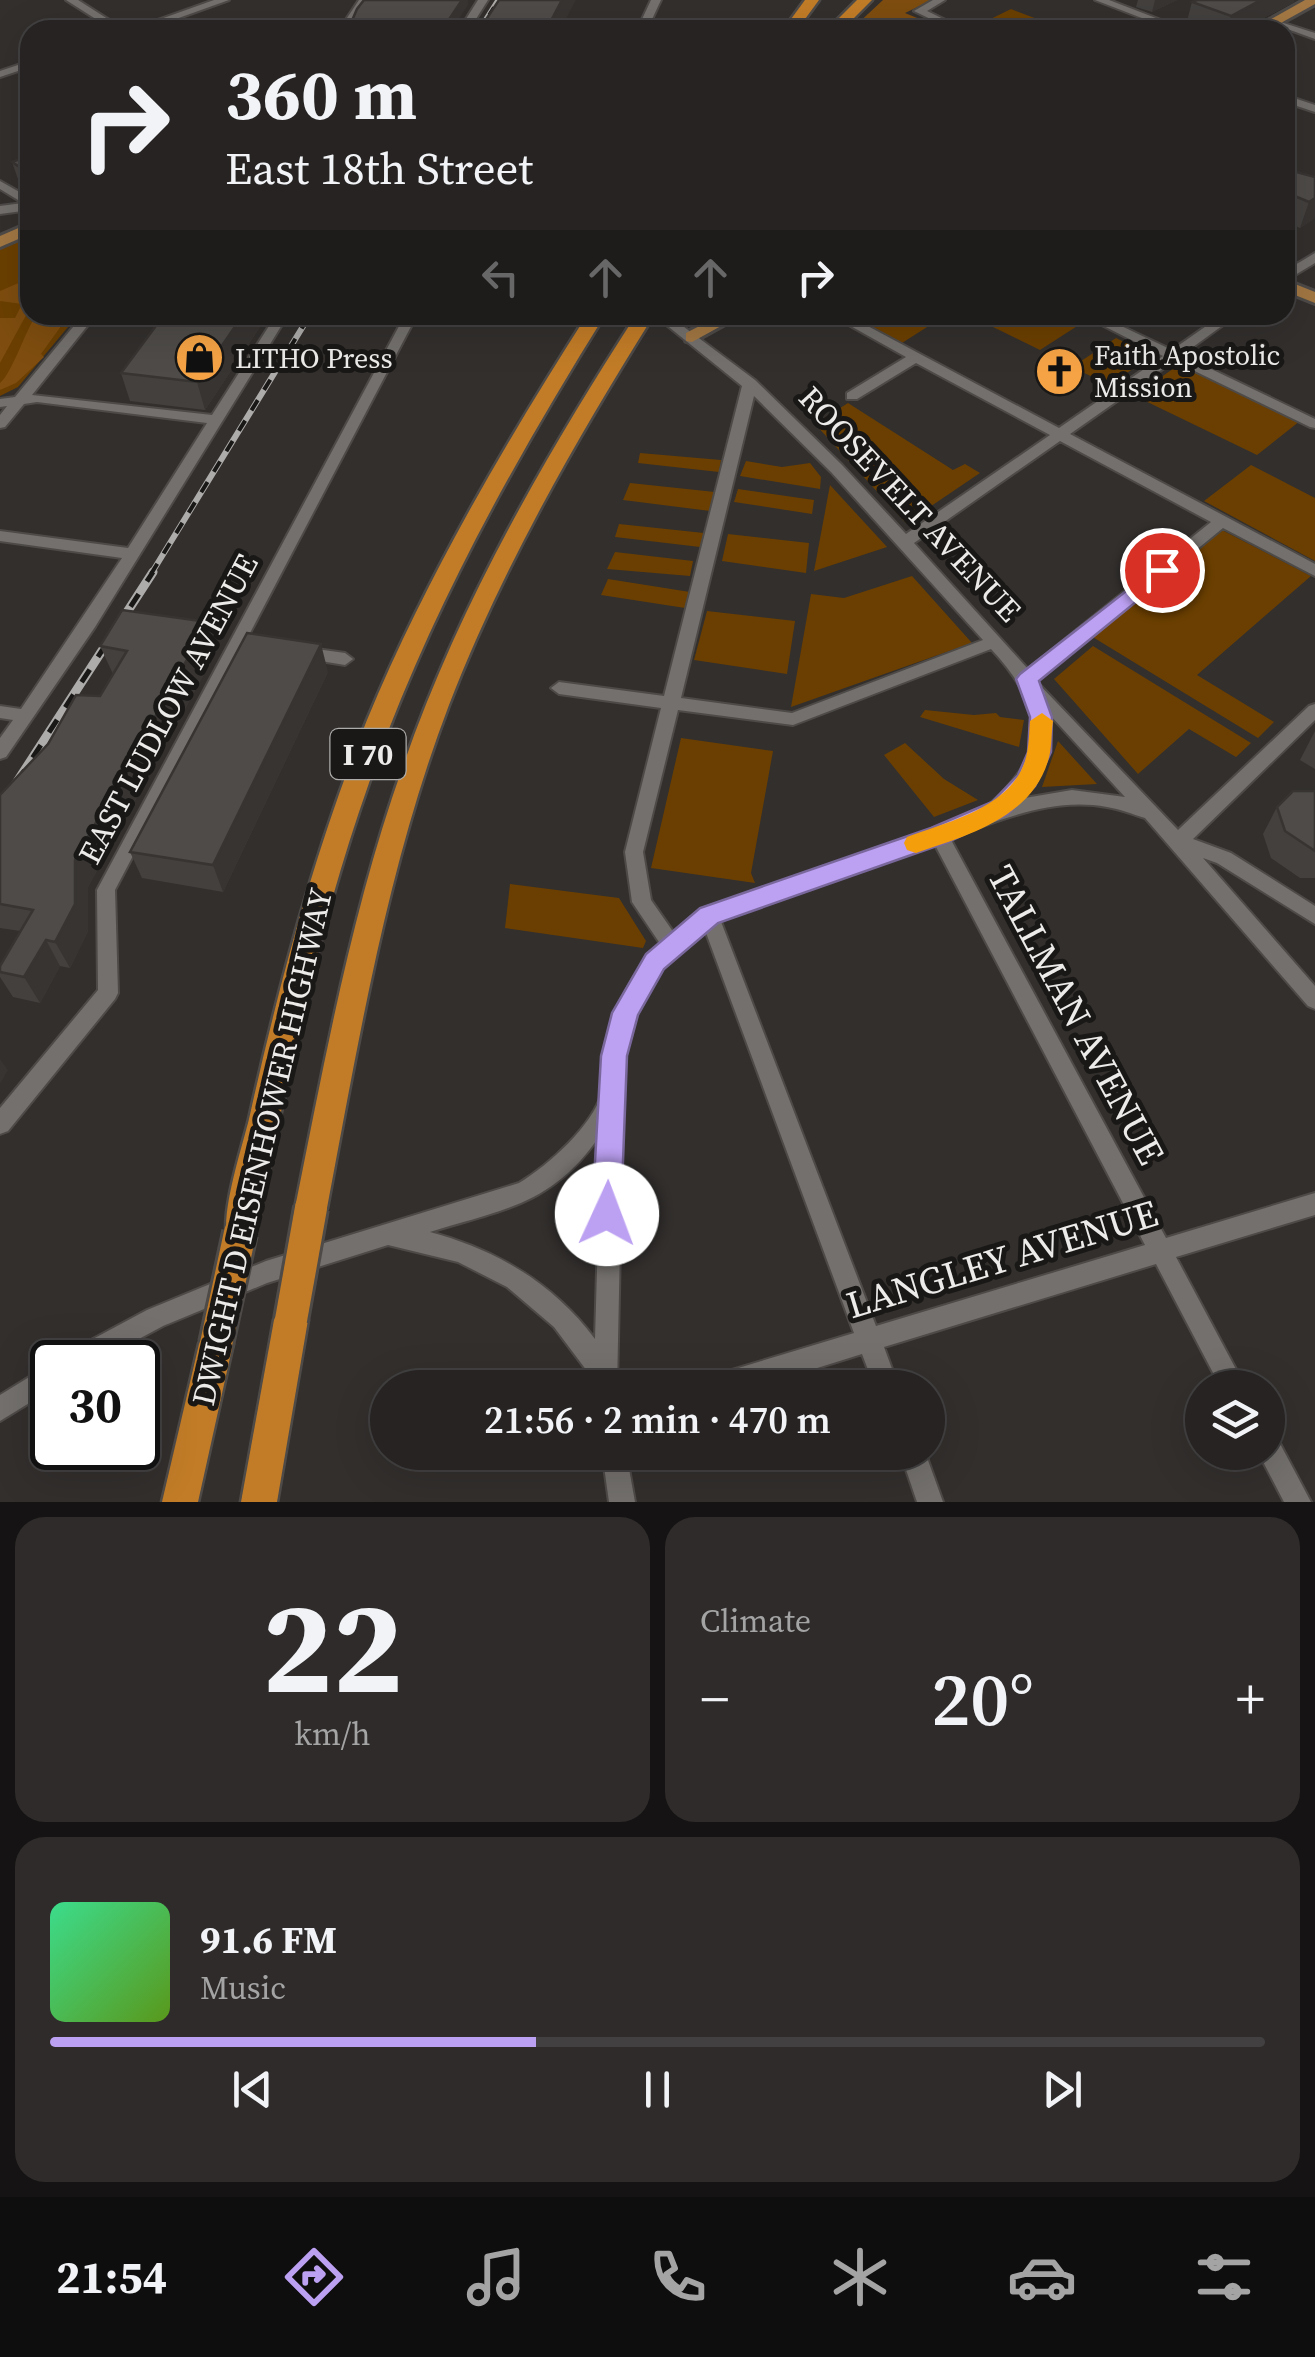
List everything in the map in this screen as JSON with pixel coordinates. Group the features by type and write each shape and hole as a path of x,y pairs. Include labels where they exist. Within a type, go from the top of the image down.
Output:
{"highway":[{"path":"843,20 865,0"},
{"name":"DWIGHT D EISENHOWER HIGHWAY","path":"180,1502 300,964 375,732 417,632 492,482 590,325"},
{"name":"DWIGHT D EISENHOWER HIGHWAY","path":"258,1502 311,1208 370,922 422,745 456,660 536,492 638,325"}],"main road":[{"path":"1277,20 1308,1"},
{"path":"692,338 715,325"}],"street":[{"path":"71,0 104,20"},
{"path":"164,20 223,0"},
{"path":"939,20 919,11 940,0"},
{"path":"1100,0 1155,20"},
{"path":"1295,273 1315,257"},
{"path":"0,424 82,325"},
{"path":"0,752 89,623 276,325"},
{"name":"EAST LUDLOW AVENUE","path":"0,1124 108,993 106,890 406,325"},
{"name":"ROOSEVELT AVENUE","path":"604,1370 614,1056 626,1013 655,962 709,915 985,818 1017,792 1040,752 1041,717 1027,679 799,429 750,383 674,325"},
{"path":"856,325 1315,570"},
{"path":"1109,325 1315,424"},
{"path":"904,544 1217,325"},
{"path":"852,396 916,357"},
{"path":"672,944 645,908 634,864 750,383"},
{"path":"0,403 36,398 216,420"},
{"path":"1222,521 1027,679 1178,842 1315,1000"},
{"path":"0,536 132,554"},
{"path":"89,623 111,626"},
{"path":"559,688 793,719 994,642"},
{"path":"288,651 345,659"},
{"path":"0,712 25,716"},
{"path":"1178,842 1312,719"},
{"path":"985,818 1024,804 1088,796 1125,803 1154,816"},
{"name":"TALLMAN AVENUE","path":"939,835 1224,1370"},
{"path":"1178,842 1230,861 1315,916"},
{"path":"709,915 881,1370"},
{"path":"114,1340 156,1318 285,1266 500,1202 549,1178 581,1148 610,1097"},
{"name":"LANGLEY AVENUE","path":"769,1370 1315,1204"},
{"path":"385,1237 452,1246 508,1272 557,1316 597,1370"},
{"path":"0,1409 30,1389"},
{"path":"617,1470 622,1502"},
{"path":"918,1470 930,1502"},
{"path":"1280,1470 1298,1502"}],"shaded area":[{"path":"883,0 932,0 905,13 922,20 862,20"},
{"path":"1011,9 1040,20 988,20"},
{"path":"20,239 20,325 70,325 18,387 0,396 0,248"},
{"path":"20,282 20,304 0,301 0,291"},
{"path":"20,308 21,325 0,363 0,318 15,318"},
{"path":"31,325 62,325 41,354 44,357 16,383 0,390"},
{"path":"868,325 930,325 902,343"},
{"path":"996,325 1079,325 1040,350 993,327"},
{"path":"1116,338 1152,356 1109,385 1072,367"},
{"path":"1181,363 1300,421 1257,455 1135,396"},
{"path":"848,403 953,470 965,464 980,473 906,523 815,424"},
{"path":"640,453 721,460 719,472 638,463"},
{"path":"746,461 782,467 810,463 821,477 820,489 740,476"},
{"path":"1251,465 1315,498 1315,561 1204,501"},
{"path":"630,483 715,492 710,511 623,500"},
{"path":"830,485 887,547 814,571"},
{"path":"738,489 814,500 812,514 734,502"},
{"path":"619,524 704,533 700,547 615,537"},
{"path":"1220,529 1311,576 1197,675 1274,722 1258,738 1091,636"},
{"path":"728,534 809,543 806,573 722,561"},
{"path":"615,552 693,561 690,576 607,569"},
{"path":"912,576 972,643 791,707 811,594 844,598"},
{"path":"608,579 690,592 685,608 601,595"},
{"path":"707,611 795,621 787,674 694,660"},
{"path":"1093,646 1251,743 1236,757 1189,729 1138,774 1054,679"},
{"path":"925,710 996,713 1024,720 1019,747 920,717"},
{"path":"681,738 773,751 751,873 755,883 651,868"},
{"path":"1058,741 1097,784 1042,787"},
{"path":"905,743 944,779 978,800 934,817 884,755"},
{"path":"510,884 619,898 646,941 643,948 505,928"}],"building":[{"path":"364,0 462,0 449,20 352,20"},
{"path":"499,0 562,0 551,20 486,20"},
{"path":"1261,0 1231,16 1192,2"},
{"path":"1295,172 1315,177 1315,198 1309,202 1295,196"},
{"path":"157,325 236,325 197,382 121,373"},
{"path":"122,610 208,622 75,860 75,904 55,942 46,940 24,977 0,972 33,910 0,904 0,795 48,744 76,695 100,696 127,651 100,646"},
{"path":"247,633 321,644 213,865 130,852"},
{"path":"1293,791 1315,791 1315,851 1285,831 1277,807"}],"railway":[{"path":"485,20 498,0"},
{"path":"151,574 304,325"},
{"path":"0,808 153,572"}],"slow traffic":[{"path":"916,843 985,818 1009,800 1027,780 1036,761 1042,721"}],"place":[{"name":"LITHO Press","path":"200,358"},
{"name":"Faith Apostolic Mission","path":"1059,371"}],"route":[{"path":"607,1214 614,1056 634,992 655,962 709,915 939,835 985,818 1000,808 1027,780 1040,752 1041,717 1027,679 1162,570"}]}
